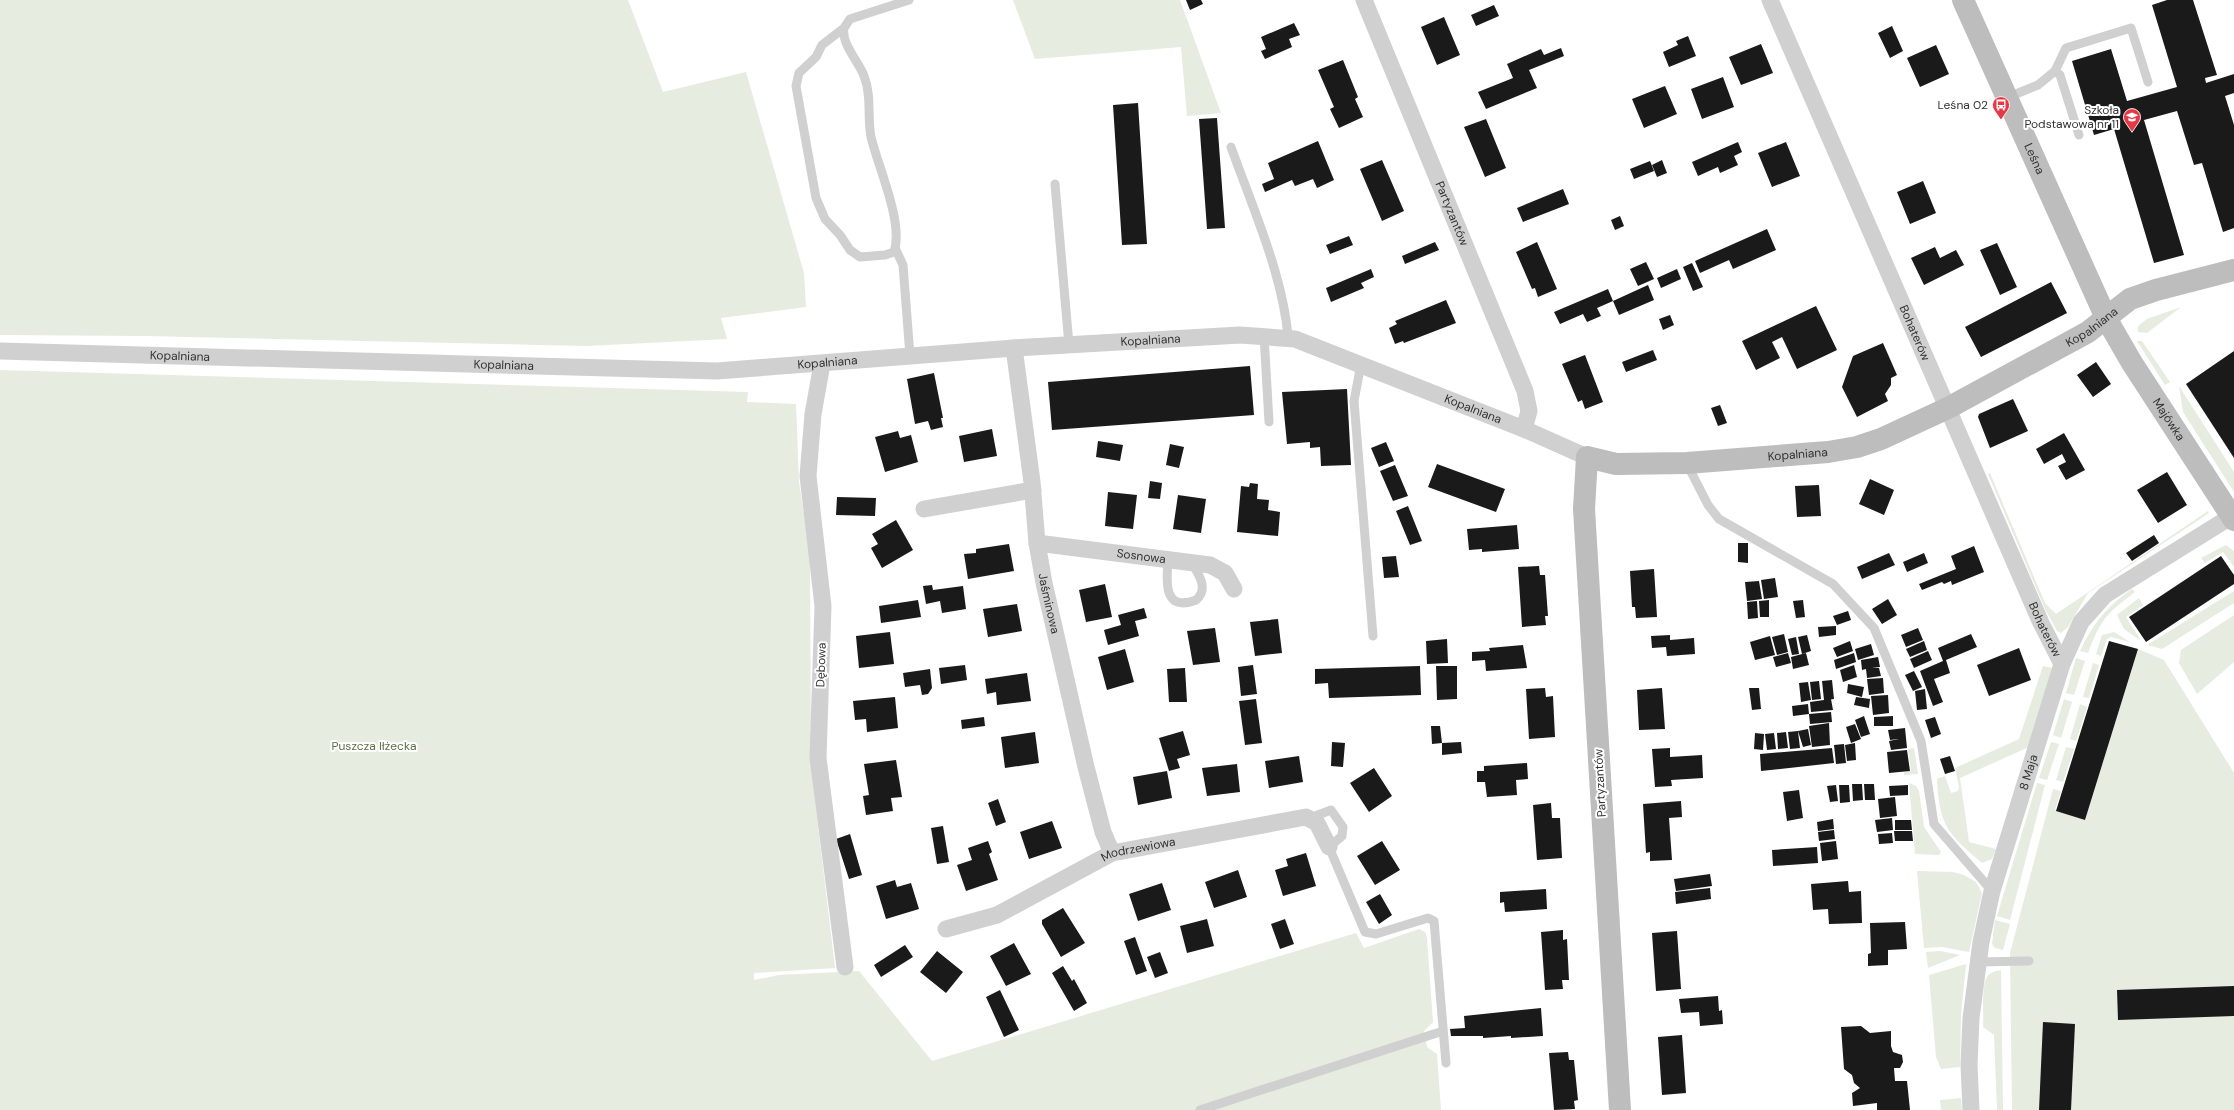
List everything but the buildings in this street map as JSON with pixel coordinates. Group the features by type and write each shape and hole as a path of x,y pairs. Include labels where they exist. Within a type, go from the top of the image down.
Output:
{"street":[{"name":"Partyzantów","path":"1364,0 1525,391 1529,411 1524,429"},
{"name":"Bohaterów","path":"1770,0 2040,623 2062,664"},
{"name":"Leśna","path":"1963,0 2106,318"},
{"name":"Kopalniana","path":"0,351 717,371 1069,344 1264,335 1288,337 1361,364 1524,429 1587,457 1616,464 1687,463 1828,452 1857,447 1881,439 1948,408 2088,332 2130,299 2156,290 2234,270"},
{"name":"Majówka","path":"2106,318 2132,364 2233,518"},
{"name":"Jaśminowa","path":"1014,348 1033,490 1037,543 1086,767 1103,832 1112,854"},
{"name":"Dębowa","path":"822,364 813,414 808,476 823,606 818,758 845,967"},
{"name":"Partyzantów","path":"1587,457 1584,509 1620,1110"},
{"path":"924,509 1033,490"},
{"name":"8 Maja","path":"1971,1110 1969,1065 1971,1018 1978,962 1992,891 2010,838 2062,664 2081,622 2105,595 2233,518"},
{"name":"Sosnowa","path":"1037,543 1168,561 1210,565 1221,570 1228,577 1234,589"},
{"name":"Modrzewiowa","path":"946,929 997,915 1112,854 1295,819 1310,818 1319,826 1329,847"}],"lane":[{"path":"895,248 894,252 885,255 860,257 850,250 840,235 825,219 816,198 796,86 799,73 816,57 822,45 844,28 850,19 909,0"},
{"path":"844,28 846,40 864,77 870,110 868,125 893,212 895,248 903,265 910,356"},
{"path":"2006,98 2038,85 2055,71 2066,48 2131,28 2148,82"},
{"path":"2055,71 2060,75 2080,135"},
{"path":"1231,147 1277,278 1286,312 1288,337"},
{"path":"1055,184 1069,344"},
{"path":"1264,335 1269,422"},
{"path":"1361,364 1354,401 1373,636"},
{"path":"1687,463 1708,505 1720,519 1833,584 1874,628 1921,741 1934,824 1992,891"},
{"path":"1168,561 1166,580 1169,592 1174,600 1182,604 1196,600 1202,591 1200,577 1192,563"},
{"path":"1329,847 1362,926 1367,933 1376,934 1428,918 1434,921 1446,1063"},
{"path":"1978,962 2029,961"},
{"path":"1200,1110 1443,1031"}],"green space":[{"path":"0,0 628,0 663,92 746,72 804,273 806,307 721,318 727,339 587,346 145,336 0,335"},
{"path":"1013,0 1180,0 1221,113 1187,116 1181,47 1035,59"},
{"path":"2181,307 2147,333 2138,332 2138,326 2147,319"},
{"path":"2137,341 2142,341 2170,382 2165,385"},
{"name":"Puszcza Iłżecka","path":"0,370 748,392 747,402 796,404 799,482 810,555 811,766 835,968 754,973 754,980 779,975 859,971 932,1061 1356,933 1364,948 1419,929 1425,932 1427,938 1433,1022 1424,1031 1427,1047 1437,1054 1441,1110 0,1110"},
{"path":"2179,386 2234,472 2234,492 2183,412"},
{"path":"1990,473 2045,603 2056,614 2208,511 2209,513 2088,593 2068,627 2061,633 2057,631 2045,609 1988,474"},
{"path":"2226,545 2234,551 2234,567 2223,552 2205,563 2201,558"},
{"path":"2132,589 2135,592 2117,606 2101,625 2088,653 2080,651 2090,632 2102,616 2115,602"},
{"path":"2234,591 2234,603 2162,649 2147,645"},
{"path":"2139,598 2143,605 2126,617 2141,641 2124,629 2117,615"},
{"path":"2234,615 2234,662 2197,694 2179,663 2181,650"},
{"path":"2114,632 2130,642 2111,637 2107,639 2101,656 2096,654 2102,635"},
{"path":"2138,649 2164,660 2234,773 2234,1110 2012,1110 2010,953 2053,789 2061,791 2055,810 2085,820"},
{"path":"2076,658 2085,661 2074,695 2066,693"},
{"path":"2093,663 2099,665 2089,698 2083,697"},
{"path":"2043,666 2052,668 2029,747 1960,778 1969,842 1996,849 1992,859 1982,863 1953,836 1943,818 1938,795 1937,779 1945,776 1951,793 1958,791 1959,787 1955,768 2019,739"},
{"path":"2064,699 2072,702 2061,738 2053,735"},
{"path":"2080,704 2087,707 2076,741 2070,739"},
{"path":"2051,742 2059,744 2047,780 2039,778"},
{"path":"2066,747 2074,749 2063,782 2056,780"},
{"path":"1914,748 1918,774 1904,775 1904,772 1911,771 1908,749"},
{"path":"1909,783 1916,786 1919,791 1924,827 1941,852 1939,855 1915,854"},
{"path":"2037,783 2045,785 2010,920 1997,916"},
{"path":"1917,871 1953,872 1964,875 1976,882 1982,893 1969,952 1942,947 1924,948"},
{"path":"1995,920 2010,924 2003,950 1995,948 1992,944"},
{"path":"1940,951 1960,955 1928,968 1926,952"},
{"path":"1966,964 1961,1015 1960,1067 1941,1069 1936,1057 1929,975"},
{"path":"2001,970 2003,1110 1997,1110 1994,1035 1983,1027 1983,1001 1985,981 1988,975 1995,971"},
{"path":"1961,1098 1962,1110 1941,1110 1940,1100"}],"place":[{"name":"Leśna 02","path":"2001,120"},
{"name":"Szkoła Podstawowa nr 11","path":"2132,132"}]}
